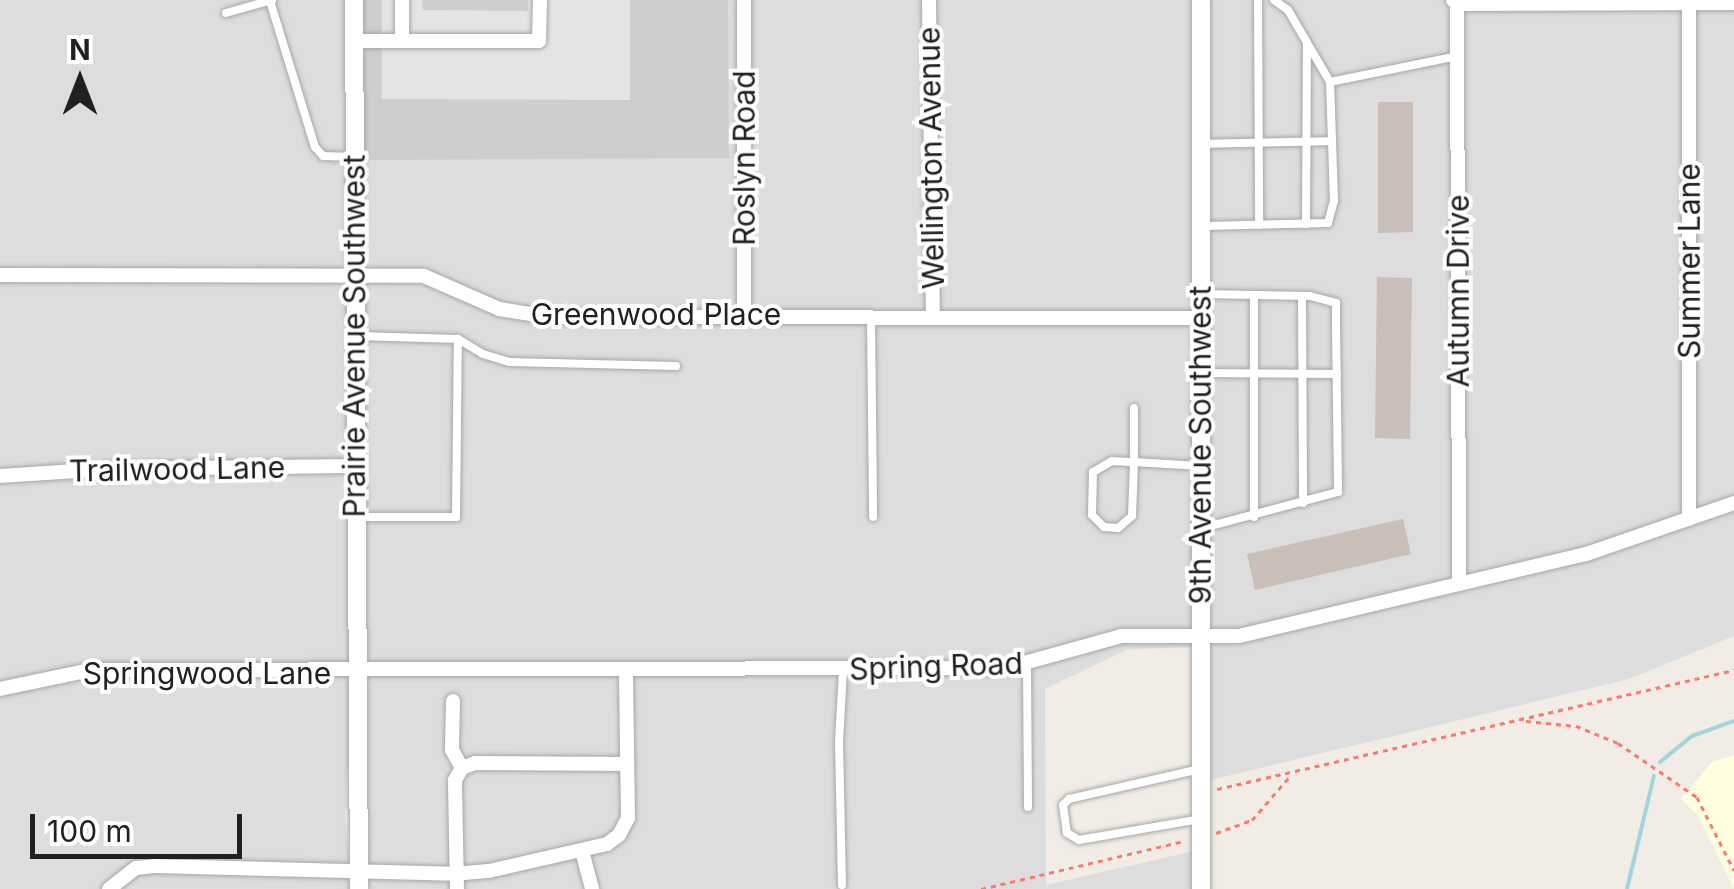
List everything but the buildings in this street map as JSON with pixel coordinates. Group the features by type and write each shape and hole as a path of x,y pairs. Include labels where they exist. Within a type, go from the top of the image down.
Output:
{"street":[{"name":"Prairie Avenue Southwest","path":"354,0 357,880"},
{"path":"402,0 402,40"},
{"path":"354,41 539,40 540,0"},
{"name":"Roslyn Road","path":"744,0 744,315"},
{"name":"Wellington Avenue","path":"928,0 933,315"},
{"name":"9th Avenue Southwest","path":"1201,0 1201,889"},
{"path":"1456,2 1734,3"},
{"name":"Autumn Drive","path":"1456,2 1459,584"},
{"name":"Summer Lane","path":"1689,4 1689,519"},
{"name":"Greenwood Place","path":"0,276 424,276 524,315 1200,318"},
{"name":"Trailwood Lane","path":"0,476 107,468 353,466"},
{"name":"Spring Road","path":"356,672 843,670 1027,664 1121,636 1239,636 1586,554 1734,503"},
{"name":"Springwood Lane","path":"0,689 90,670 356,672"},
{"path":"110,889 136,868 154,866 357,880 455,881 582,852 619,835 628,818 626,670"},
{"path":"453,701 452,750 462,768"},
{"path":"455,881 455,780 462,768 475,763 627,764"},
{"path":"582,852 592,889"}],"lane":[{"path":"226,14 271,0 315,147 323,156 354,157"},
{"path":"1258,0 1258,225"},
{"path":"1200,226 1328,223 1334,202 1330,82 1288,10 1274,0"},
{"path":"1306,224 1307,43"},
{"path":"1330,82 1458,56"},
{"path":"1200,144 1332,142"},
{"path":"1200,294 1302,296 1336,303 1338,492 1254,518 1200,529"},
{"path":"1254,295 1254,518"},
{"path":"1302,296 1304,503"},
{"path":"871,315 873,517"},
{"path":"354,336 458,339 483,354 509,362 676,366"},
{"path":"354,517 456,517 458,339"},
{"path":"1200,373 1337,374"},
{"path":"1134,408 1134,462 1132,516 1118,528 1104,527 1092,514 1092,472 1112,461 1134,462 1200,466"},
{"path":"1027,664 1028,807"},
{"path":"842,885 839,742 843,670"},
{"path":"1200,769 1069,798 1063,805 1067,833 1079,840 1201,828"}],"path":[{"path":"1200,792 1734,670"},
{"path":"1519,721 1576,726 1637,754 1697,797 1734,870"},
{"path":"981,889 1201,828 1252,820 1292,774"}],"shaded area":[{"path":"0,0 1734,0 1734,636 1629,679 1211,780 1210,647 1128,649 1045,689 1046,885 1211,847 1211,889 370,889 366,770 347,767 345,817 352,889 0,889"},
{"path":"359,0 728,0 729,158 360,160"},
{"path":"382,0 422,0 423,10 528,11 528,0 630,0 630,100 382,99"},
{"path":"1734,755 1734,889 1699,817 1681,799 1712,762"}],"waterway":[{"path":"1660,762 1692,736 1734,721"},
{"path":"1627,889 1654,776"}]}
